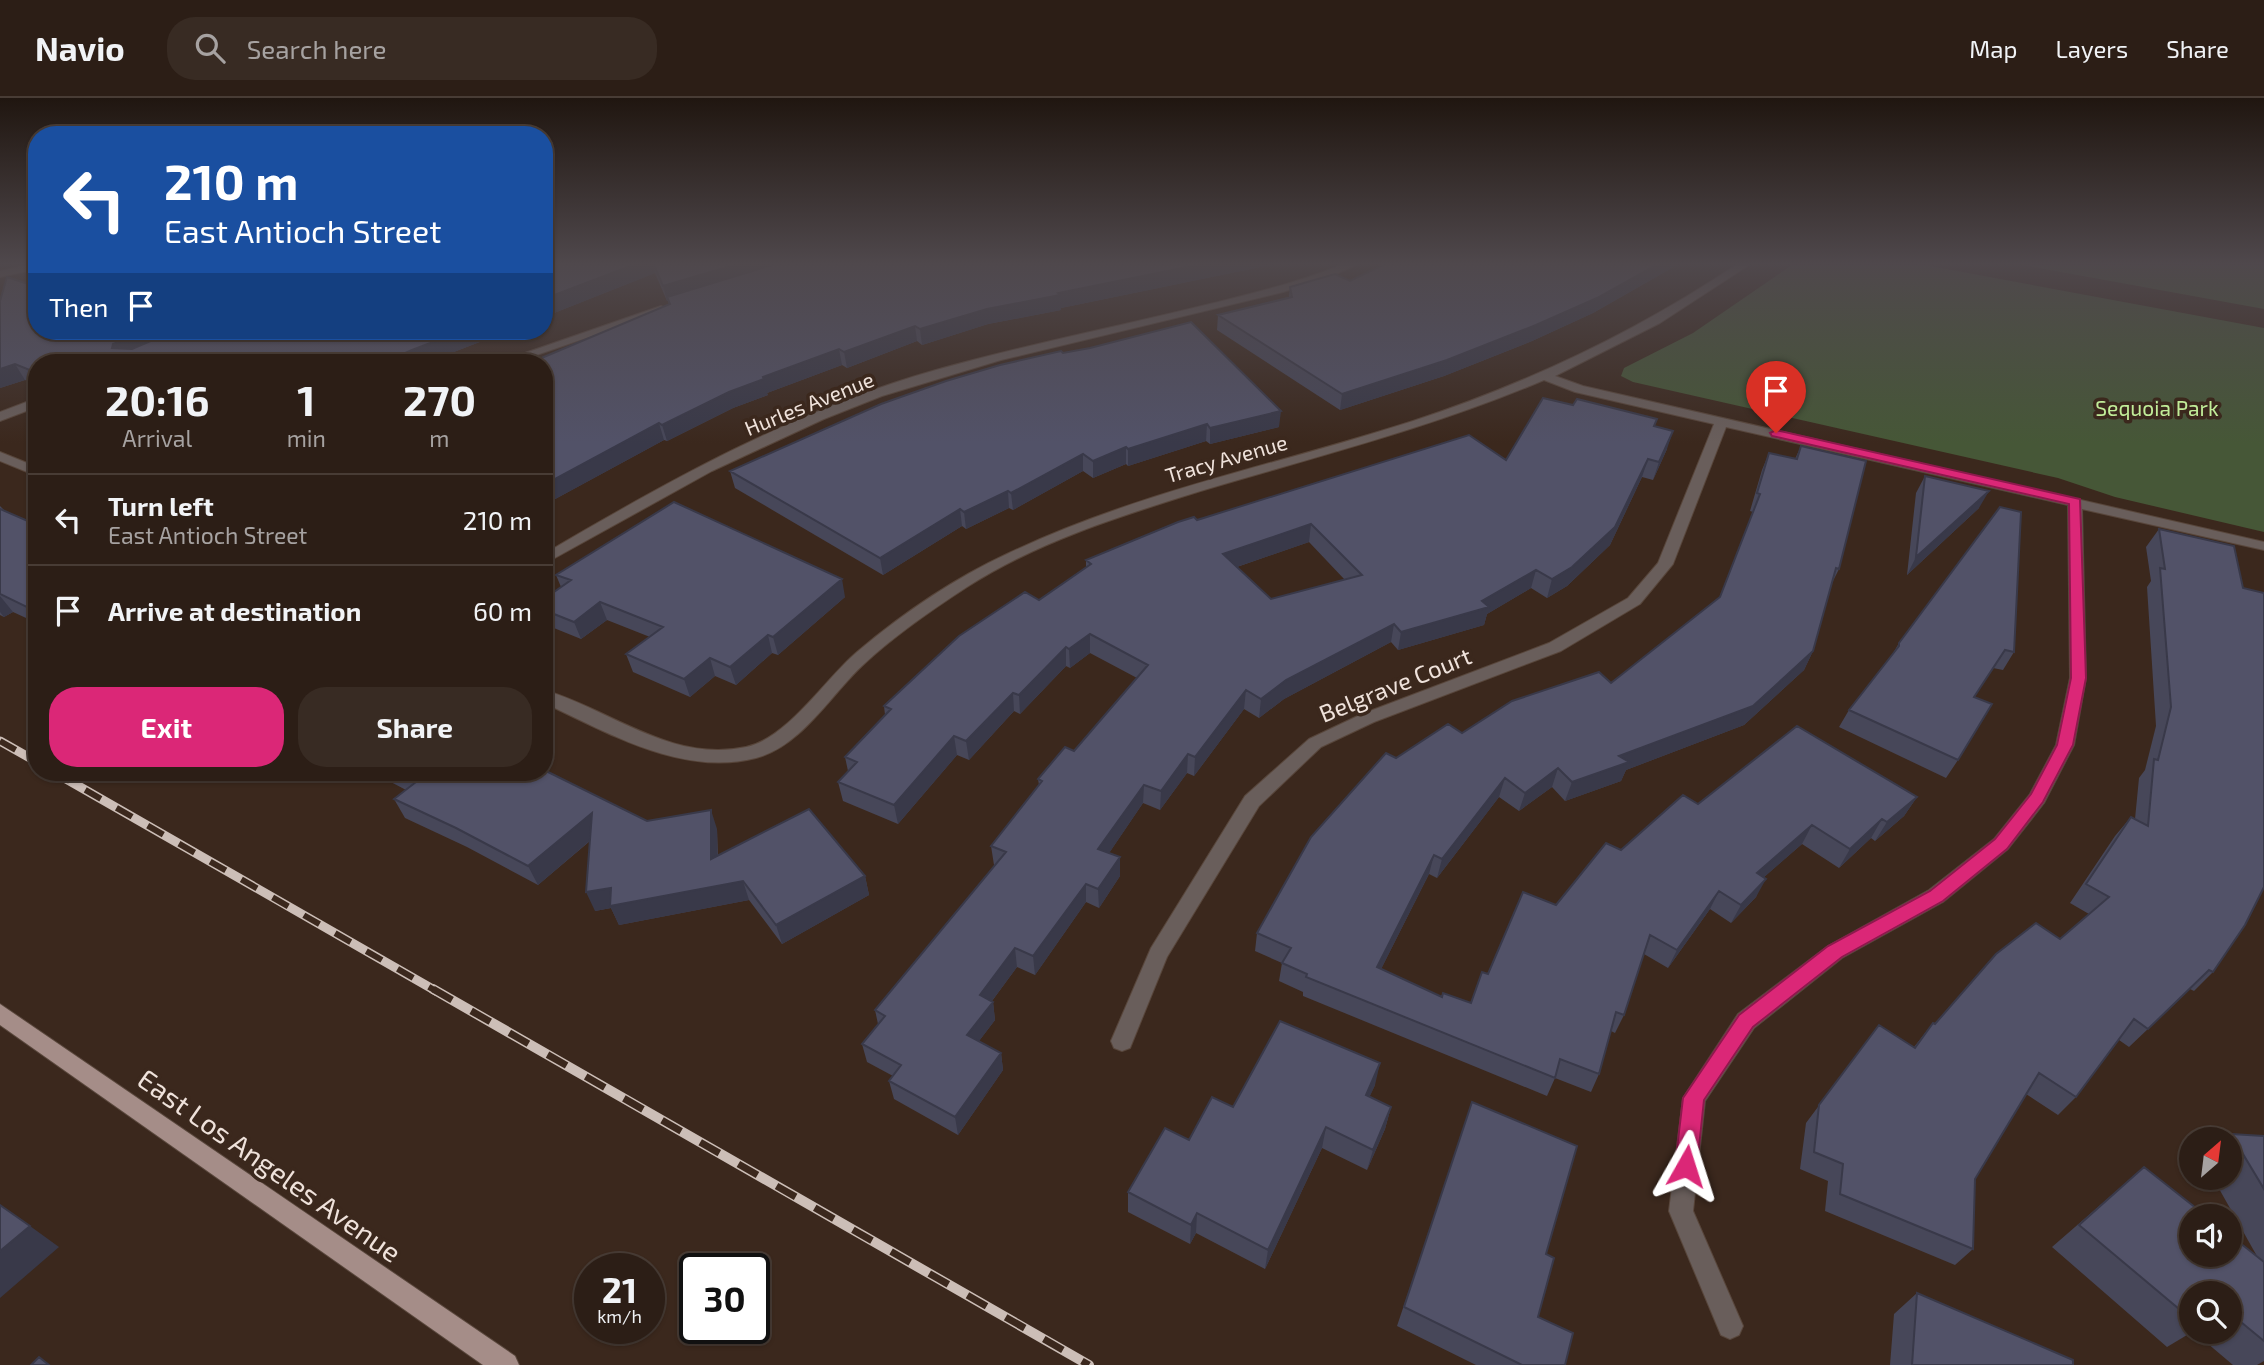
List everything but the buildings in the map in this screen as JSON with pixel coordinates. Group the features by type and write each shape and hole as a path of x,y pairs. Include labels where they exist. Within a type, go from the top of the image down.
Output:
{"main road":[{"name":"East Los Angeles Avenue","path":"0,1013 506,1365"}],"street":[{"path":"529,354 617,324"},
{"name":"Hurles Avenue","path":"553,554 664,489 766,439 862,400 996,357 1140,324"},
{"name":"Tracy Avenue","path":"553,700 677,753 713,759 756,752 797,724 854,663 926,609 995,565 1069,530 1176,493 1370,438 1544,376 1651,324"},
{"path":"1544,376 1579,388 2264,546"},
{"path":"0,417 28,406"},
{"name":"Belgrave Court","path":"1122,1041 1157,954 1252,801 1315,743 1368,718 1555,647 1634,601 1665,564 1722,421"},
{"path":"0,456 28,468"},
{"path":"1730,1326 1681,1211 1694,1098 1746,1021 1835,952 1936,896 2001,844 2037,798 2065,745 2078,678 2075,502"}],"green space":[{"name":"Sequoia Park","path":"1706,324 2243,324 2264,328 2264,532 2115,497 2058,478 1633,382 1621,376 1624,368"}],"railway":[{"path":"0,741 28,757"},
{"path":"70,781 436,991"},
{"path":"433,989 1089,1365"}],"route":[{"path":"1686,1166 1694,1098 1746,1021 1835,952 1936,896 2001,844 2037,798 2065,745 2078,678 2075,502 1776,433"}]}
